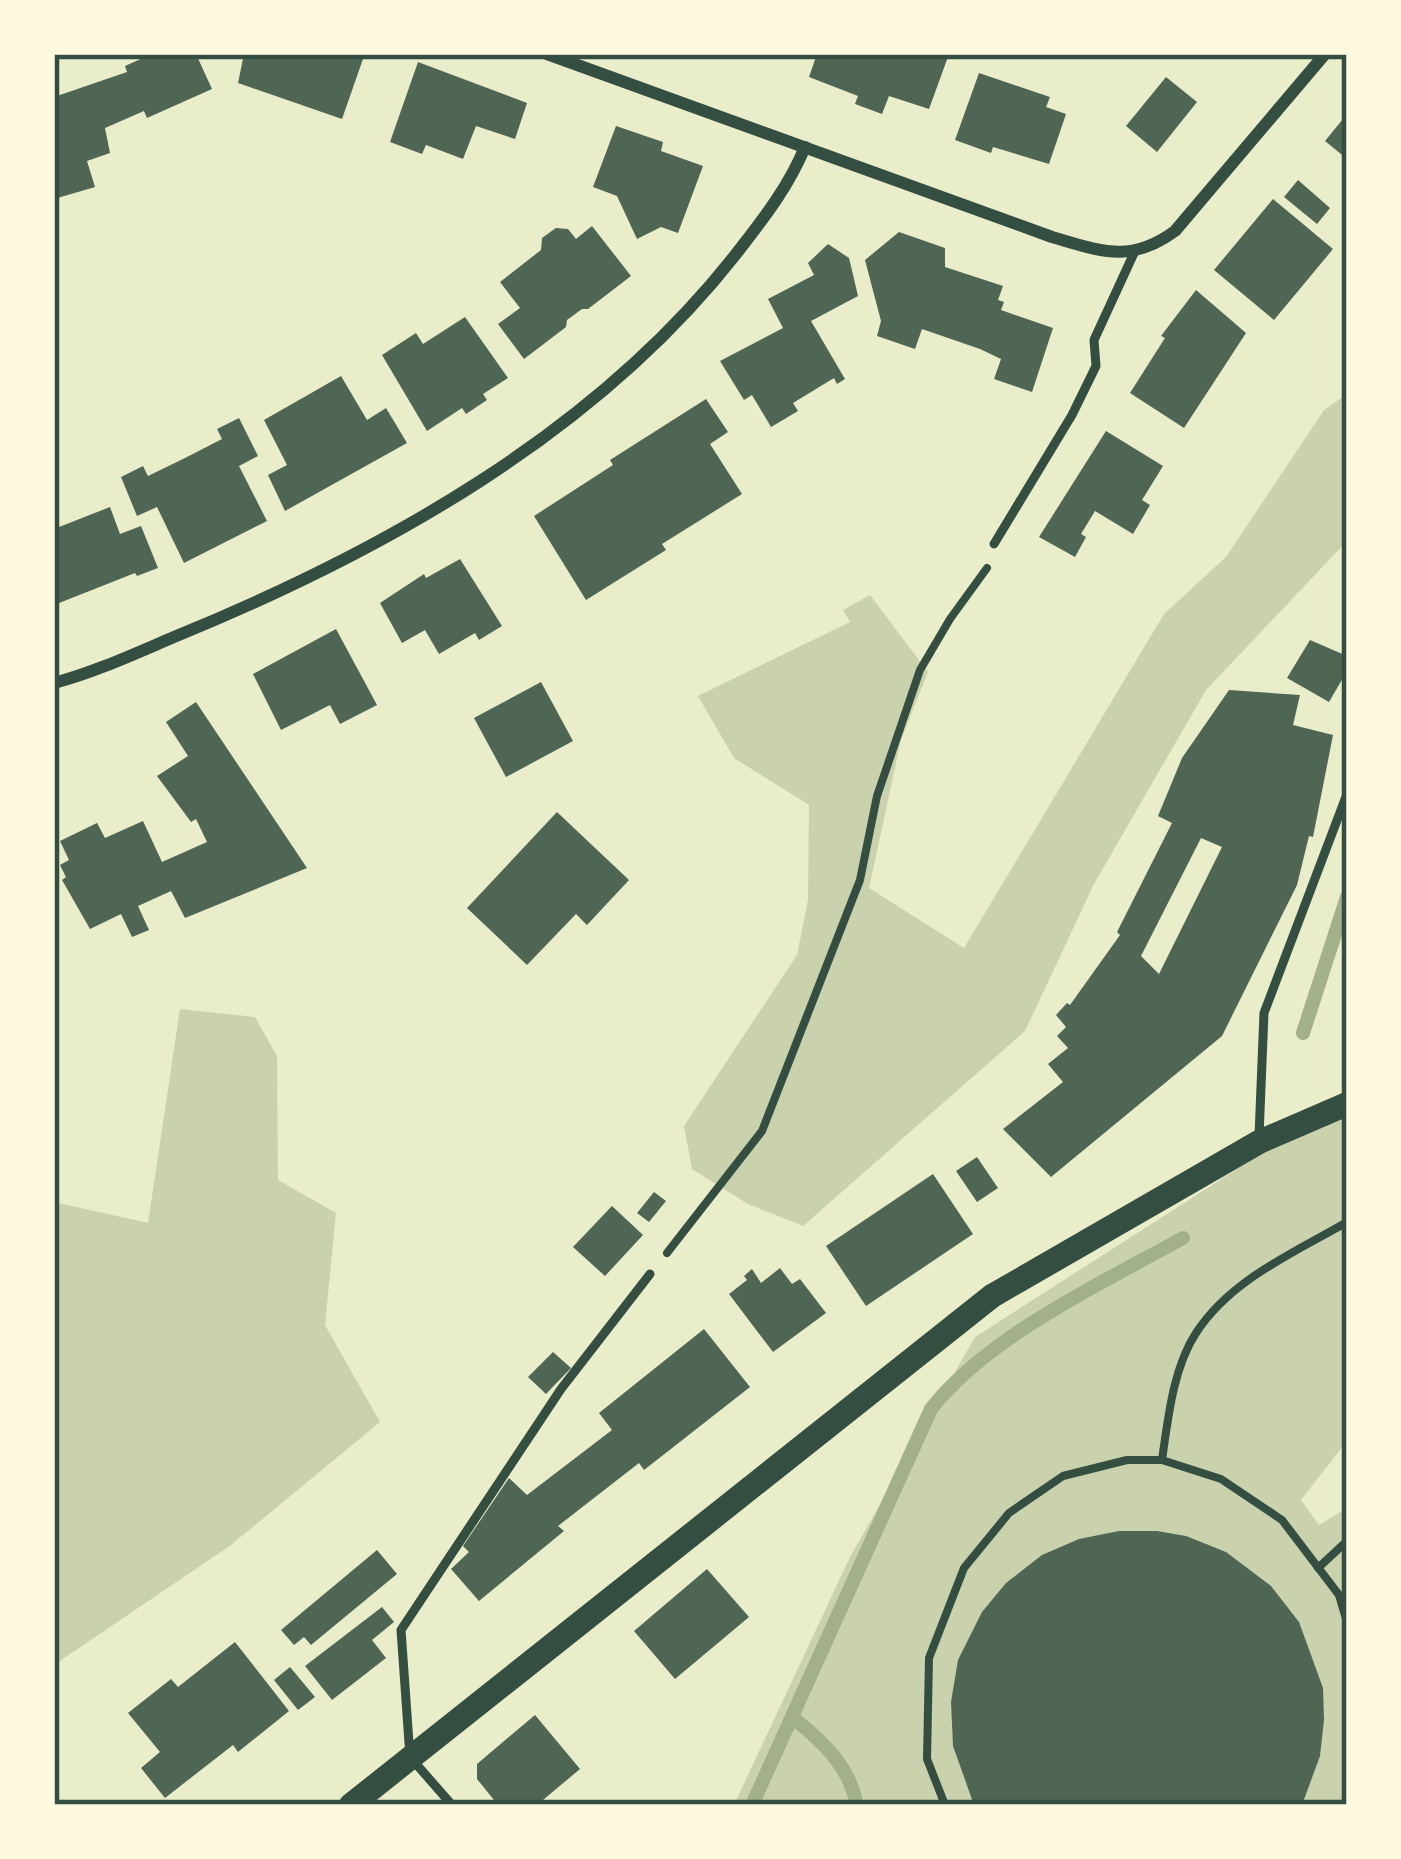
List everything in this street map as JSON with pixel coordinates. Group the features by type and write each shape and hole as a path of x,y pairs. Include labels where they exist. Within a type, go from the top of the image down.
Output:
{"main road":[{"path":"351,1805 992,1296 1259,1142 1347,1104"}],"street":[{"path":"548,54 1052,237 1133,253 1175,231 1325,54"},
{"path":"54,683 271,598 409,525 500,468 586,404 694,308 790,184 805,147"}],"lane":[{"path":"994,544 1096,366 1094,340 1133,253"},
{"path":"1259,1142 1264,1013 1347,794"},
{"path":"452,1805 410,1757 401,1630 561,1389 650,1274"}],"path":[{"path":"650,1274 761,1132 860,880 877,796 920,670 988,567 994,544"},
{"path":"1162,1460 1180,1373 1196,1334 1249,1279 1347,1222"},
{"path":"945,1805 927,1759 929,1658 964,1568 1009,1513 1063,1476 1126,1460 1162,1460 1221,1479 1282,1520 1340,1595 1347,1622"},
{"path":"1318,1568 1347,1541"}],"green space":[{"path":"1347,394 1347,541 1206,690 1094,884 1025,1031 803,1226 748,1204 692,1169 684,1126 797,955 808,900 809,805 734,758 698,696 850,622 843,610 870,595 928,672 901,740 869,888 964,948 1164,614 1226,557 1324,410"},
{"path":"180,1009 255,1017 277,1056 278,1180 336,1213 325,1325 380,1422 231,1545 54,1665 54,1202 148,1223"},
{"path":"1347,1116 1347,1441 1301,1500 1319,1525 1347,1508 1347,1805 734,1805 850,1557 975,1337 1259,1155"}],"building":[{"path":"152,54 196,54 212,89 147,118 144,111 105,128 110,153 87,161 95,187 54,199 54,97 127,72 125,66"},
{"path":"244,54 348,54 363,59 342,119 238,83"},
{"path":"817,54 949,54 929,109 889,96 882,114 855,104 858,96 809,77"},
{"path":"418,62 527,103 515,139 476,126 463,159 426,145 422,154 390,142"},
{"path":"979,73 1050,97 1046,107 1066,114 1049,164 993,147 991,153 955,140"},
{"path":"1166,77 1197,102 1157,152 1126,126"},
{"path":"1347,114 1347,159 1325,141"},
{"path":"616,126 663,142 661,151 703,166 678,233 661,227 637,239 617,196 593,187"},
{"path":"1298,180 1330,208 1317,224 1284,197"},
{"path":"1273,199 1333,249 1274,320 1214,270"},
{"path":"592,226 631,276 567,320 566,327 524,359 498,324 520,308 500,282 541,250 542,238 556,228 568,229 576,239"},
{"path":"899,232 945,248 945,267 1003,286 998,300 1004,302 1001,310 1053,328 1032,392 994,379 1001,359 980,349 922,329 915,349 877,336 881,321 865,260"},
{"path":"828,244 849,258 858,296 811,321 845,379 837,384 834,378 793,403 798,411 771,427 752,395 744,400 720,361 783,328 768,299 814,275 808,263"},
{"path":"1196,290 1246,333 1184,428 1130,393 1165,338 1161,336"},
{"path":"465,317 508,378 483,394 487,400 466,414 462,408 427,431 382,355 416,333 423,344"},
{"path":"341,376 367,420 386,408 407,443 285,511 268,475 287,465 264,420"},
{"path":"706,399 728,432 710,444 742,494 662,544 666,550 586,600 534,516"},
{"path":"239,418 258,456 239,466 267,521 184,563 157,507 137,516 121,477 143,466 148,476 185,458 222,439 217,429"},
{"path":"1106,431 1163,466 1142,500 1150,505 1133,534 1095,511 1081,534 1086,537 1075,557 1039,537"},
{"path":"110,507 120,534 141,526 158,568 54,605 54,529"},
{"path":"460,559 502,626 479,640 475,633 439,654 425,630 402,643 380,603 424,574 426,578"},
{"path":"336,629 377,705 340,724 330,705 281,730 253,674"},
{"path":"1310,640 1347,656 1347,671 1329,702 1287,678"},
{"path":"541,682 573,741 506,777 474,718"},
{"path":"1229,690 1300,695 1293,725 1333,735 1313,837 1309,836 1297,885 1222,1036 1051,1177 1003,1129 1063,1082 1048,1064 1068,1048 1057,1036 1066,1027 1056,1015 1070,1005 1120,935 1117,932 1172,823 1158,816 1182,758","holes":["1201,838 1222,847 1159,974 1141,956"]},
{"path":"196,702 307,868 185,918 171,891 138,906 149,930 132,937 121,914 90,929 62,880 66,877 60,865 69,860 60,841 97,823 105,838 143,821 162,862 207,842 196,819 191,822 157,776 188,756 166,722"},
{"path":"557,812 629,880 587,925 576,914 527,965 467,908"},
{"path":"977,1157 998,1188 977,1202 956,1171"},
{"path":"933,1174 973,1234 866,1306 826,1246"},
{"path":"654,1192 666,1201 649,1222 637,1213"},
{"path":"612,1206 643,1235 605,1276 573,1247"},
{"path":"780,1268 792,1284 800,1279 826,1313 773,1352 729,1294 747,1280 744,1276 752,1269 761,1283"},
{"path":"704,1329 750,1387 644,1470 639,1463 558,1526 564,1531 479,1601 451,1569 469,1552 463,1546 509,1478 527,1495 612,1430 599,1413"},
{"path":"553,1352 571,1368 546,1394 528,1377"},
{"path":"1119,1531 1186,1536 1226,1552 1271,1586 1299,1622 1323,1688 1324,1720 1320,1756 1302,1805 974,1805 953,1746 951,1702 958,1660 982,1612 1006,1583 1042,1555 1079,1539"},
{"path":"377,1550 397,1574 311,1645 304,1637 294,1645 281,1630"},
{"path":"707,1569 749,1617 675,1679 634,1631"},
{"path":"382,1607 394,1622 372,1640 386,1658 332,1700 305,1666"},
{"path":"235,1642 289,1711 238,1752 233,1745 165,1798 141,1768 160,1752 128,1713 171,1679 178,1687"},
{"path":"290,1667 315,1697 298,1710 274,1680"},
{"path":"535,1715 580,1769 537,1805 498,1805 477,1779 477,1764"}],"waterway":[{"path":"1303,1033 1347,897"},
{"path":"752,1805 931,1409 1014,1335 1183,1238"},
{"path":"792,1717 841,1766 857,1805"}]}
